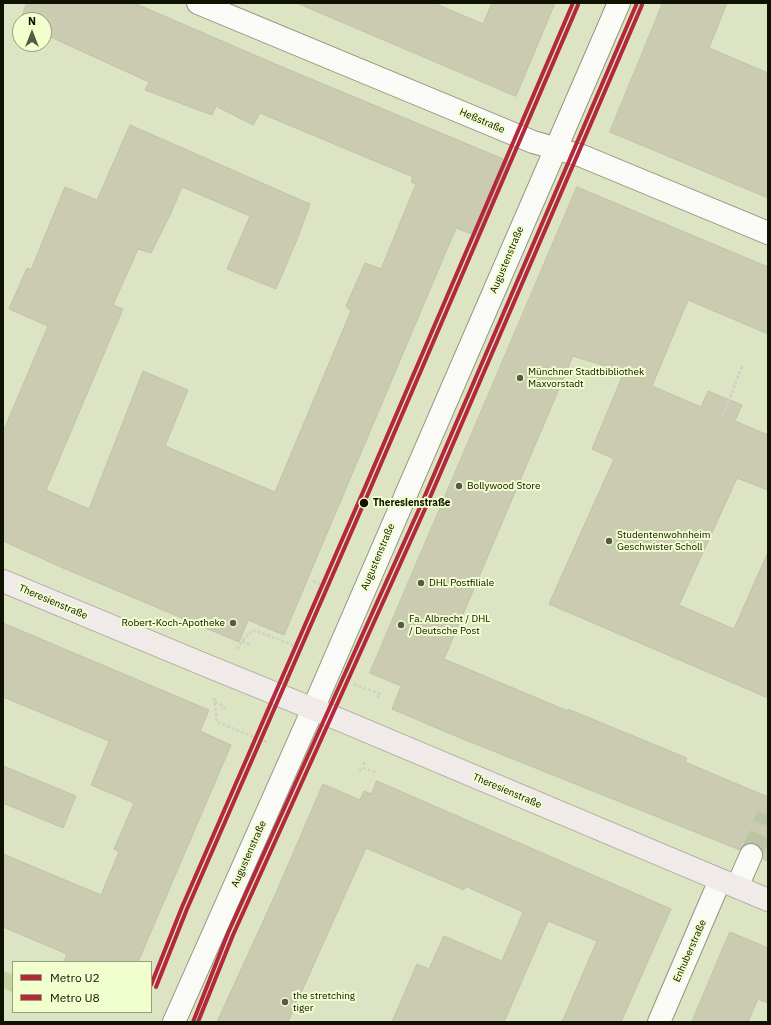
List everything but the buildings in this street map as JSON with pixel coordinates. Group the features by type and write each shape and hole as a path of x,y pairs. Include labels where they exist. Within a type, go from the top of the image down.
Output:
{"main road":[{"name":"Theresienstraße","path":"3,581 768,900"}],"street":[{"name":"Heßstraße","path":"198,3 533,142 582,156 768,233"},
{"name":"Augustenstraße","path":"174,1022 313,709 619,3"},
{"name":"Enhuberstraße","path":"659,1022 729,884 751,855"}],"path":[{"path":"723,416 742,366"},
{"path":"313,581 324,586 327,577"},
{"path":"293,754 217,722 214,701 217,670 253,630 304,649"},
{"path":"242,641 250,644"},
{"path":"354,684 380,694 377,699"},
{"path":"214,701 220,704 227,711"},
{"path":"364,762 364,768"},
{"path":"359,771 364,768"},
{"path":"364,768 375,772"}],"green space":[{"path":"3,971 12,975 12,992 3,988"}],"tunnel":[{"path":"751,855 768,815"}],"metro line":[{"name":"U2","path":"152,982 182,907 366,485 573,3"},
{"name":"U2","path":"193,1022 228,933 420,507 637,3"},
{"name":"U8","path":"156,987 187,909 371,487 578,5"},
{"name":"U8","path":"198,1022 233,935 425,509 642,5"}],"place":[{"name":"Münchner Stadtbibliothek Maxvorstadt","path":"520,378"},
{"name":"Bollywood Store","path":"459,486"},
{"name":"Theresienstraße","path":"364,503"},
{"name":"Studentenwohnheim Geschwister Scholl","path":"609,541"},
{"name":"DHL Postfiliale","path":"421,583"},
{"name":"Robert-Koch-Apotheke","path":"233,623"},
{"name":"Fa. Albrecht / DHL / Deutsche Post","path":"401,625"},
{"name":"the stretching tiger","path":"285,1002"}]}
